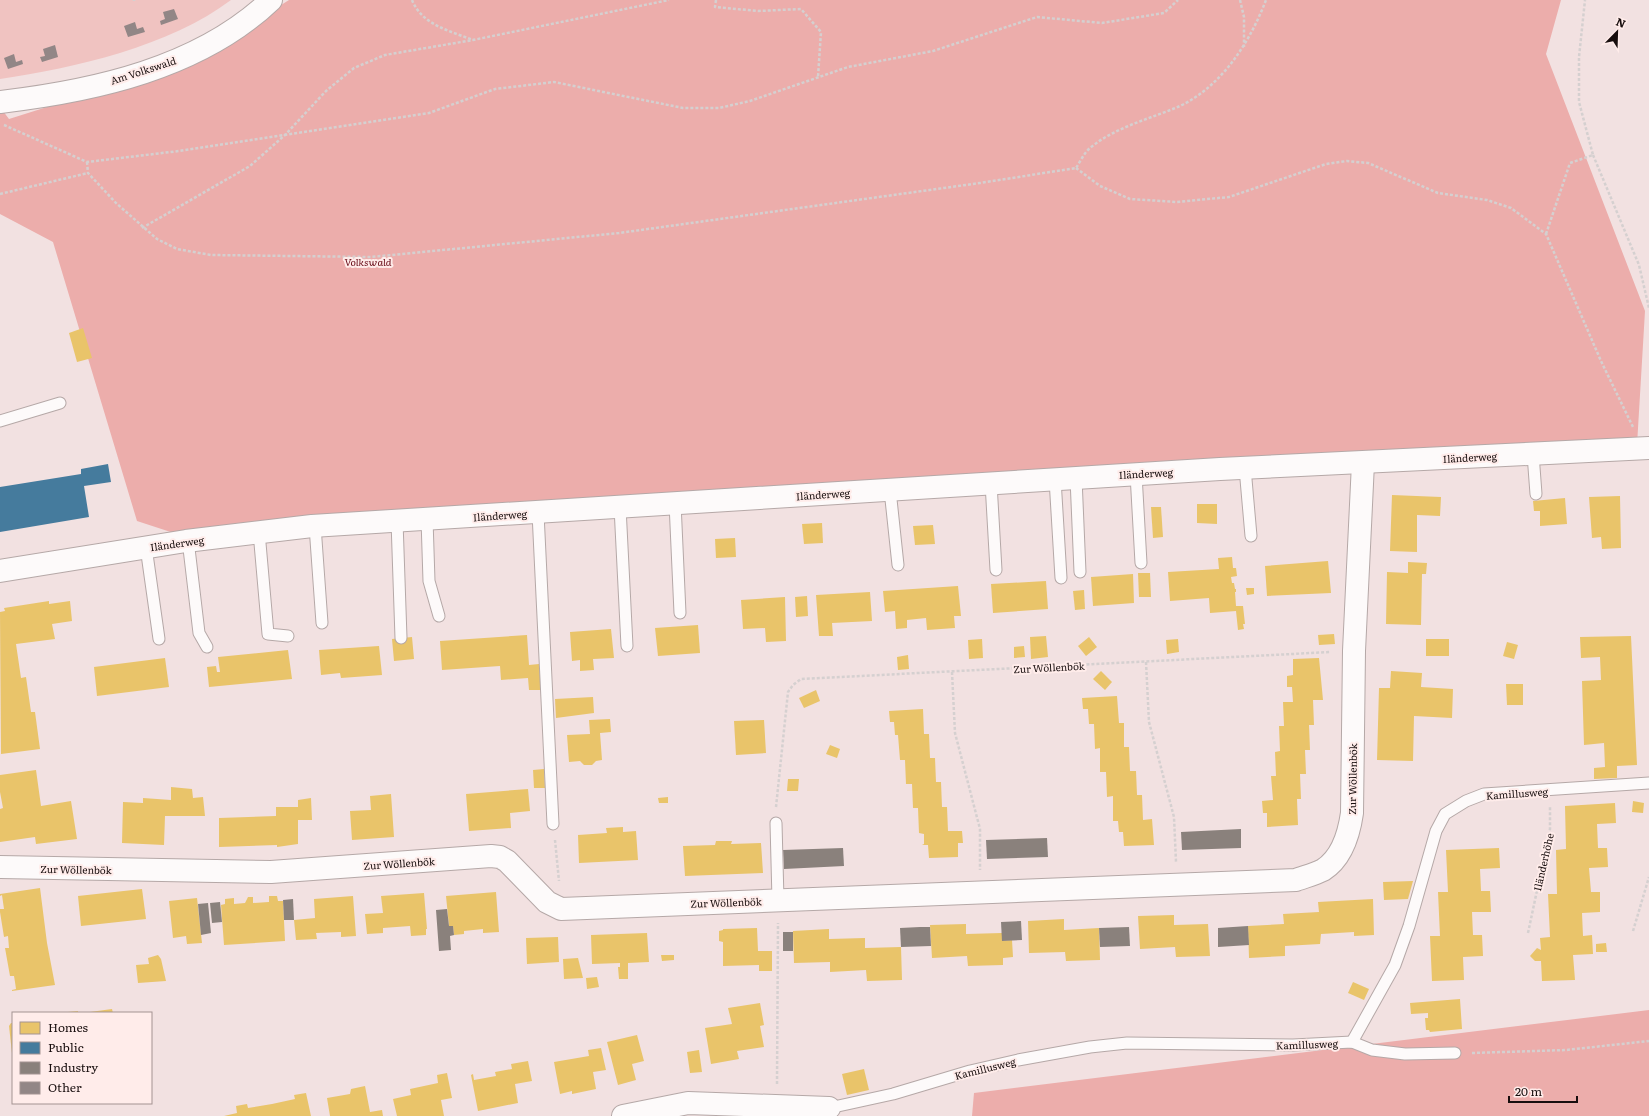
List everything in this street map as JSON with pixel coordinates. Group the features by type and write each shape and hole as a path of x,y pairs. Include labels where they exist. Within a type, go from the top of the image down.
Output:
{"street":[{"name":"Am Volkswald","path":"0,102 43,97 91,87 140,73 190,54 229,32 259,12 271,0"},
{"name":"Iländerweg","path":"0,571 188,540 315,526 538,513 1065,478 1647,448"},
{"name":"Zur Wöllenbök","path":"0,867 271,872 500,857 507,861 547,902 561,908 1296,880 1323,870 1338,854 1349,832 1352,813 1354,651 1363,463"},
{"name":"Kamillusweg","path":"623,1116 688,1103 829,1108"}],"lane":[{"path":"0,421 60,403"},
{"path":"1534,454 1536,494"},
{"path":"1246,468 1251,536"},
{"path":"1136,474 1141,563"},
{"path":"1065,478 1080,572"},
{"path":"1061,578 1065,478"},
{"path":"991,483 996,570"},
{"path":"890,490 898,565"},
{"path":"675,504 680,613"},
{"path":"620,507 627,646"},
{"path":"538,513 553,824"},
{"path":"427,519 429,581 439,616"},
{"path":"397,521 401,638"},
{"path":"315,526 322,623"},
{"path":"259,532 268,634 288,636"},
{"path":"188,540 199,633 207,647"},
{"path":"146,547 159,639"},
{"name":"Kamillusweg","path":"1352,1042 1395,965 1436,831 1445,814 1466,801 1484,794 1550,791 1649,783"},
{"path":"776,823 778,900"},
{"name":"Kamillusweg","path":"829,1108 893,1094 970,1071 1018,1060 1090,1047 1127,1043 1293,1045 1352,1042 1372,1050 1405,1054 1455,1053"}],"path":[{"path":"412,0 416,11 432,23 473,40"},
{"path":"142,228 250,166 285,135 326,92 354,68 385,55 473,40 668,0"},
{"path":"716,0 715,7 758,11 801,9 821,32 818,77"},
{"path":"0,123 87,162 179,152 429,113 495,89 554,82 683,108 719,108 750,101 818,77 871,62 933,51 1037,17 1102,23 1164,13 1178,0"},
{"path":"1240,0 1244,17 1244,47"},
{"path":"1076,168 1088,149 1109,134 1181,105 1208,88 1244,47 1266,0"},
{"path":"1585,0 1579,57 1579,102 1593,155 1639,265 1649,308"},
{"path":"1546,234 1570,163 1593,155"},
{"path":"87,162 88,173 116,203 142,228 157,239 177,249 211,255 371,257 620,233 973,185 1076,168 1100,186 1130,199 1177,202 1229,197 1326,164 1347,161 1368,163 1438,193 1487,200 1511,208 1546,234 1601,361 1647,448"},
{"path":"0,194 88,173"},
{"name":"Zur Wöllenbök","path":"776,823 776,797 788,692 793,685 801,679 1354,651"},
{"path":"1146,662 1149,722 1174,817 1177,884"},
{"path":"952,672 955,733 980,829 981,891"},
{"name":"Iländerhöhe","path":"1528,933 1550,829 1550,791"},
{"path":"553,824 561,908"},
{"path":"1633,931 1649,877"},
{"path":"777,1107 778,900"},
{"path":"1455,1053 1566,1050 1649,1041"}],"shaded area":[{"path":"0,0 231,0 207,16 180,30 121,53 59,68 0,79"}],"green space":[{"name":"Volkswald","path":"289,0 1561,0 1546,54 1645,311 1637,445 186,537 137,521 53,242 0,214 0,107 9,119 193,61"},
{"path":"1649,1010 1649,1116 972,1116 974,1093"}],"building: Homes":[{"path":"83,328 92,358 77,362 69,333"},
{"path":"1392,495 1441,497 1440,516 1417,515 1417,552 1390,551"},
{"path":"1620,496 1621,548 1602,549 1601,537 1592,538 1589,497"},
{"path":"1565,498 1567,524 1540,526 1540,511 1534,511 1533,501"},
{"path":"1197,504 1217,504 1217,524 1197,523"},
{"path":"1151,507 1161,507 1163,537 1153,538"},
{"path":"822,523 823,543 804,544 802,524"},
{"path":"933,525 935,544 915,545 913,526"},
{"path":"735,538 736,557 716,558 715,539"},
{"path":"1232,557 1233,568 1236,568 1237,576 1231,577 1232,583 1234,583 1236,589 1236,606 1243,606 1245,624 1243,624 1244,629 1238,630 1236,611 1210,613 1209,598 1170,601 1168,572 1219,569 1218,558"},
{"path":"1328,561 1331,593 1267,596 1265,566"},
{"path":"1408,562 1427,563 1426,574 1422,574 1421,625 1386,624 1387,572 1408,573"},
{"path":"1138,573 1150,573 1151,597 1139,597"},
{"path":"1133,574 1134,603 1093,606 1091,577"},
{"path":"1046,581 1048,609 993,613 991,584"},
{"path":"958,586 961,616 954,616 955,628 927,630 926,618 907,620 907,628 896,629 895,611 885,612 883,591"},
{"path":"1246,588 1254,588 1254,594 1247,595"},
{"path":"1084,590 1085,609 1075,610 1073,591"},
{"path":"870,592 872,621 832,623 833,636 819,636 816,595"},
{"path":"807,596 808,616 796,617 795,597"},
{"path":"785,597 786,641 766,642 765,628 743,629 741,600"},
{"path":"49,601 49,604 70,601 72,621 52,624 55,639 16,644 21,678 26,677 31,712 35,712 40,749 1,754 0,612 5,611 4,608"},
{"path":"698,625 700,653 658,656 655,628"},
{"path":"611,629 614,658 593,659 594,670 580,671 580,660 572,661 570,632"},
{"path":"1334,634 1335,644 1319,645 1318,635"},
{"path":"527,635 529,665 539,664 541,690 529,690 528,678 501,680 500,666 442,670 440,641"},
{"path":"1046,636 1048,657 1031,659 1030,637"},
{"path":"1631,636 1637,765 1617,766 1617,778 1594,779 1594,768 1605,767 1604,743 1584,745 1582,681 1601,680 1600,657 1581,658 1580,637"},
{"path":"412,637 414,659 394,661 392,639"},
{"path":"1089,637 1097,647 1086,656 1078,646"},
{"path":"982,639 983,658 969,659 968,640"},
{"path":"1178,639 1179,652 1167,654 1166,640"},
{"path":"1426,639 1449,639 1449,656 1426,656"},
{"path":"1507,642 1518,645 1514,659 1503,656"},
{"path":"379,646 382,675 341,678 340,673 321,675 319,650"},
{"path":"1024,646 1025,657 1014,658 1014,647"},
{"path":"288,650 292,679 209,687 207,667 216,666 217,672 220,672 218,657"},
{"path":"908,655 909,669 898,670 897,657"},
{"path":"165,658 169,687 97,696 94,667"},
{"path":"1319,658 1323,700 1313,700 1314,725 1309,725 1310,750 1305,750 1306,774 1300,774 1301,799 1297,799 1298,825 1267,827 1267,813 1263,813 1262,801 1273,800 1271,776 1276,776 1275,752 1280,751 1279,726 1284,726 1283,702 1293,702 1292,687 1287,687 1287,676 1293,675 1293,659"},
{"path":"1101,671 1112,682 1105,690 1093,679"},
{"path":"1391,671 1422,673 1421,687 1453,689 1452,718 1414,716 1413,761 1377,760 1379,688 1390,688"},
{"path":"1506,684 1523,684 1523,705 1507,705"},
{"path":"816,690 820,701 804,708 799,698"},
{"path":"1117,696 1119,723 1124,723 1124,747 1129,747 1130,771 1136,771 1137,795 1142,795 1143,820 1152,819 1154,845 1124,846 1123,832 1119,832 1118,821 1113,821 1113,796 1107,797 1106,772 1100,772 1100,748 1095,749 1094,724 1089,724 1088,709 1083,709 1082,698"},
{"path":"593,697 594,713 556,718 555,699"},
{"path":"923,709 924,734 929,734 930,758 935,758 936,782 941,782 942,807 947,807 948,831 962,831 963,843 958,843 958,857 929,858 928,845 922,845 924,844 924,834 919,833 918,808 913,808 912,784 906,784 905,760 900,760 898,735 895,735 894,722 890,722 889,711"},
{"path":"610,719 611,732 600,733 602,760 596,761 592,765 584,765 580,761 569,762 567,735 590,734 589,720"},
{"path":"764,720 766,753 736,755 734,721"},
{"path":"830,745 840,749 837,758 826,754"},
{"path":"544,769 545,788 534,788 533,770"},
{"path":"36,770 41,806 71,801 77,839 36,844 35,837 0,842 0,809 3,808 0,792 0,775"},
{"path":"788,779 799,779 798,791 787,791"},
{"path":"171,787 192,789 193,798 203,797 205,816 165,816 164,845 122,843 123,802 143,803 143,798 171,800"},
{"path":"528,789 530,811 510,813 511,828 469,831 466,794"},
{"path":"391,794 394,837 352,840 350,811 371,810 370,796"},
{"path":"668,797 668,803 659,803 658,798"},
{"path":"311,798 312,820 298,820 298,844 277,847 277,845 219,847 219,818 276,816 276,807 298,807 298,800"},
{"path":"1633,801 1644,803 1643,813 1632,812"},
{"path":"1615,803 1616,823 1597,824 1598,848 1607,848 1608,867 1589,868 1591,892 1600,892 1600,912 1582,913 1583,936 1592,935 1593,954 1573,955 1575,980 1542,981 1541,961 1535,961 1530,956 1537,948 1541,950 1540,938 1550,937 1548,894 1557,894 1556,850 1566,849 1565,806"},
{"path":"623,827 623,832 636,831 638,860 579,863 578,835 607,833 606,828"},
{"path":"716,841 732,841 731,844 761,843 763,873 685,876 683,846 715,845"},
{"path":"1499,848 1500,868 1480,869 1481,891 1490,891 1491,912 1472,912 1473,935 1482,935 1483,956 1463,957 1464,980 1432,981 1430,936 1440,936 1438,892 1448,892 1446,850"},
{"path":"1413,881 1408,899 1384,900 1383,882"},
{"path":"40,888 47,943 55,985 12,991 16,989 14,976 10,976 5,948 9,948 8,936 4,937 0,909 4,909 2,895 0,896 0,894"},
{"path":"142,889 146,919 81,926 78,896"},
{"path":"496,892 499,932 483,933 483,929 464,931 464,934 454,935 453,926 449,926 446,896"},
{"path":"424,893 427,929 426,935 411,936 410,926 383,928 383,933 367,934 365,914 383,913 381,896"},
{"path":"269,896 277,896 278,901 283,901 285,941 224,945 221,905 225,904 225,899 234,898 234,904 245,903 248,897 253,897 253,903 269,902"},
{"path":"353,896 356,936 341,937 341,932 316,933 317,939 296,940 294,920 315,918 314,899"},
{"path":"197,898 202,943 187,944 186,936 173,938 169,901"},
{"path":"1373,899 1374,935 1354,936 1354,932 1321,934 1320,944 1285,946 1285,956 1249,958 1248,926 1284,924 1283,914 1319,912 1318,902"},
{"path":"1174,915 1174,925 1208,924 1210,956 1176,957 1175,947 1140,949 1138,916"},
{"path":"1064,919 1064,930 1099,928 1100,960 1066,961 1065,952 1029,953 1028,921"},
{"path":"966,924 966,934 1002,933 1002,941 1012,940 1013,957 1003,958 1003,965 968,966 967,956 932,958 930,925"},
{"path":"757,928 758,951 772,951 772,971 759,971 759,965 723,966 723,942 719,941 719,931 723,929"},
{"path":"829,929 829,939 865,938 865,948 901,947 902,980 867,981 866,970 830,972 830,962 794,963 793,931"},
{"path":"647,933 649,962 628,963 628,979 619,979 618,967 620,967 620,963 592,964 591,935"},
{"path":"558,937 559,962 527,964 526,938"},
{"path":"1606,943 1607,952 1596,952 1596,944"},
{"path":"158,955 161,959 166,981 138,983 136,965 149,964 148,958"},
{"path":"661,955 674,955 674,960 662,961"},
{"path":"578,958 583,978 564,979 563,959"},
{"path":"597,977 599,987 587,989 586,978"},
{"path":"1353,982 1369,989 1364,1000 1348,993"},
{"path":"1460,999 1462,1029 1430,1032 1429,1030 1426,1030 1425,1018 1428,1018 1428,1013 1411,1014 1410,1003"},
{"path":"760,1003 764,1025 760,1026 764,1047 737,1051 739,1059 711,1064 705,1028 732,1024 728,1008"},
{"path":"112,1009 113,1012 90,1012"},
{"path":"12,1023 12,1053 9,1026"},
{"path":"637,1035 644,1061 632,1064 636,1080 618,1085 607,1042"},
{"path":"601,1048 606,1070 593,1072 596,1089 572,1094 572,1091 560,1094 554,1062 589,1056 588,1050"},
{"path":"699,1050 702,1072 690,1073 687,1052"},
{"path":"528,1061 532,1081 515,1084 518,1103 478,1111 471,1075 473,1074 474,1080 496,1076 495,1072 512,1069 511,1064"},
{"path":"864,1069 869,1090 847,1095 842,1074"},
{"path":"447,1073 452,1098 441,1100 444,1116 397,1116 393,1099 411,1095 410,1089 438,1083 437,1075"},
{"path":"365,1086 370,1112 382,1110 383,1116 330,1116 327,1098 350,1094 351,1089"},
{"path":"306,1093 311,1116 224,1116 237,1113 236,1106 247,1104 248,1108 272,1104 295,1099 294,1095"}],"building: Public":[{"path":"108,464 111,482 84,486 89,517 0,532 0,487 81,474 81,469"}],"building: Industry":[{"path":"1241,829 1241,848 1182,850 1181,832"},
{"path":"1047,838 1048,857 987,859 986,840"},
{"path":"843,848 844,866 784,869 783,850"},
{"path":"293,899 294,920 284,920 283,900"},
{"path":"220,902 222,922 212,923 210,903"},
{"path":"208,903 211,933 201,935 198,904"},
{"path":"447,909 449,926 453,926 454,935 450,936 451,950 439,951 436,910"},
{"path":"1021,921 1022,940 1002,941 1001,922"},
{"path":"1248,926 1249,945 1218,947 1218,928"},
{"path":"930,927 931,946 901,947 900,928"},
{"path":"1129,927 1130,946 1100,947 1099,928"},
{"path":"783,932 793,932 793,951 783,951"}],"building: Other":[{"path":"174,9 178,19 161,25 160,21 165,19 163,12"},
{"path":"135,22 137,29 143,27 145,32 128,37 124,26"},
{"path":"55,45 58,57 42,62 40,57 45,56 43,49"},
{"path":"14,54 16,62 22,60 23,64 8,69 4,58"}]}
